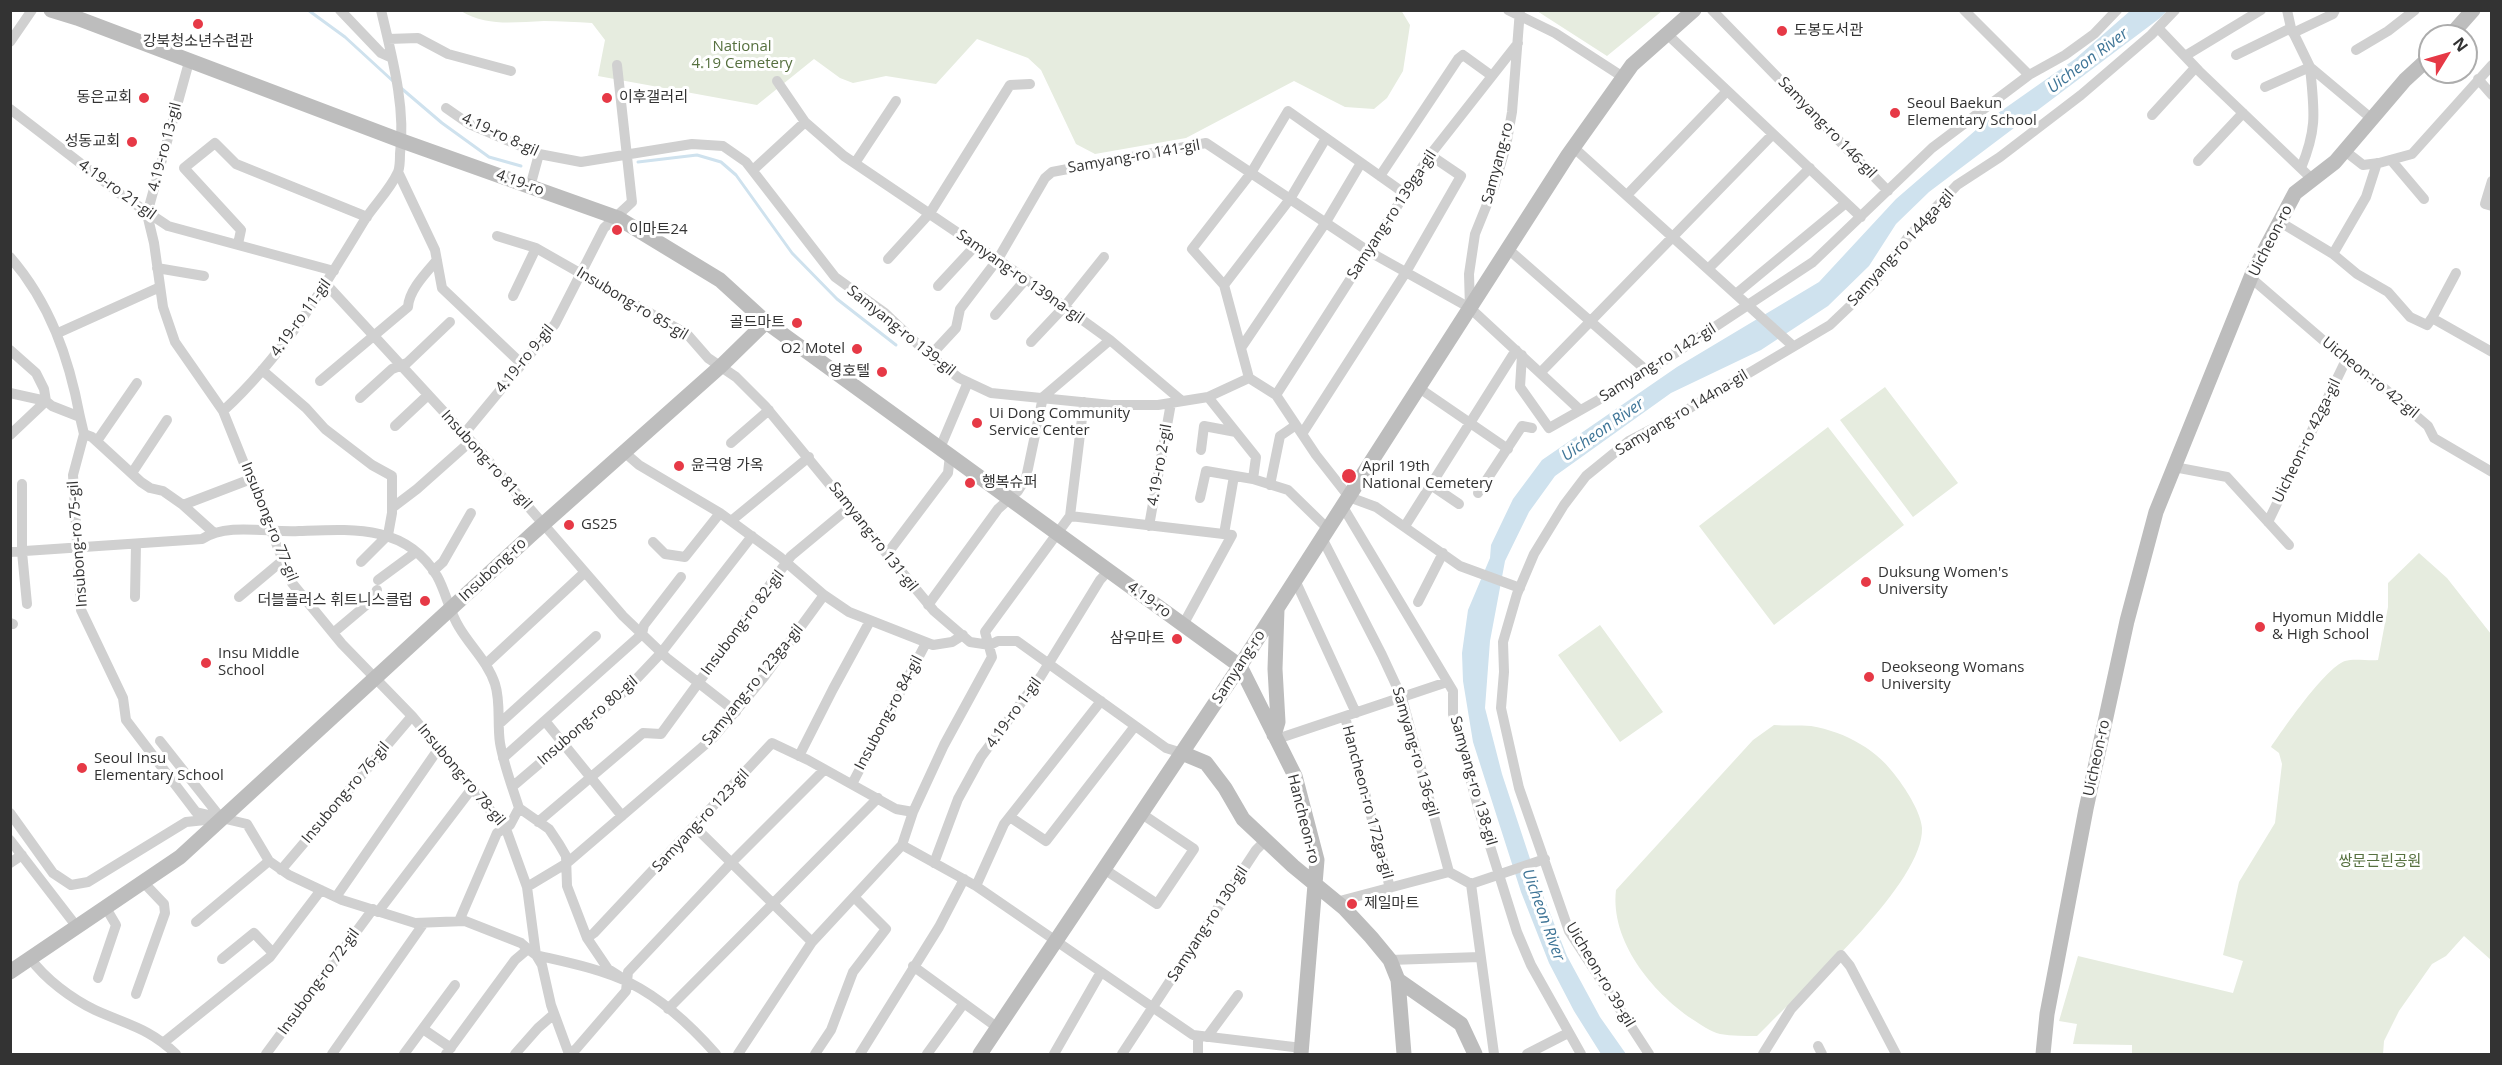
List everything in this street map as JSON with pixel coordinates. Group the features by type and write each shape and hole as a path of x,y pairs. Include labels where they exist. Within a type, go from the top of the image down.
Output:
{"street":[{"path":"10,42 32,10"},
{"name":"4.19-ro","path":"51,10 402,141 615,217 720,280 765,322 1240,666"},
{"path":"340,10 381,52 392,58"},
{"name":"4.19-ro 11-gil","path":"223,411 284,344 327,285 367,217 398,172 402,127 392,58 381,10"},
{"path":"1508,10 1520,13 1555,33 1623,76"},
{"name":"Samyang-ro","path":"980,1054 1240,666 1573,147 1632,65 1694,10"},
{"name":"Samyang-ro 146-gil","path":"1712,10 1888,191 1932,148 2029,75 2094,34 2117,10"},
{"path":"1964,10 2029,75"},
{"name":"Samyang-ro 144ga-gil","path":"1793,346 1830,325 1872,285 1909,236 1957,185 2000,157 2081,95 2158,28 2175,10"},
{"path":"2185,56 2261,10"},
{"path":"2288,10 2292,31 2310,67 2315,114 2307,174"},
{"path":"2236,55 2333,14 2335,10"},
{"path":"2356,50 2388,31 2415,10"},
{"path":"2461,24 2473,10"},
{"name":"Samyang-ro","path":"1470,308 1469,274 1475,234 1494,187 1506,146 1520,13"},
{"path":"2158,28 2196,68 2307,174"},
{"path":"1667,34 1862,217"},
{"path":"388,39 418,38 448,54 511,71"},
{"name":"Samyang-ro 139ga-gil","path":"1276,395 1430,156 1518,43"},
{"path":"1380,176 1458,59 1463,55 1492,76"},
{"name":"4.19-ro 13-gil","path":"189,62 147,213 163,307 175,342 223,411"},
{"path":"2492,64 2478,79 2492,95"},
{"path":"615,217 632,202 617,65"},
{"path":"2265,87 2310,67"},
{"path":"2310,67 2372,119"},
{"path":"2152,116 2196,68"},
{"name":"Uicheon-ro","path":"2043,1054 2047,1014 2072,878 2107,711 2156,512 2251,278 2295,193 2307,174 2335,162 2405,80 2418,68"},
{"name":"Samyang-ro 139na-gil","path":"777,81 805,122 855,163 1026,279 1110,340 1177,402"},
{"path":"888,259 930,213 1010,84 1030,84"},
{"path":"2345,151 2363,165 2377,164 2412,154 2474,84"},
{"path":"1627,195 1727,91"},
{"path":"855,163 896,101"},
{"name":"4.19-ro 8-gil","path":"446,108 469,124 539,154 581,162 627,154"},
{"name":"4.19-ro 21-gil","path":"10,109 147,213 168,226 334,271"},
{"path":"1404,194 1288,111 1251,173 1192,249 1224,285 1249,378 1276,395 1346,502 1376,507 1460,566 1520,588"},
{"path":"2198,161 2243,113"},
{"path":"753,170 805,122"},
{"path":"1541,372 1672,235 1773,134"},
{"path":"1224,285 1290,199 1326,138"},
{"path":"237,244 241,230 184,168 215,143 236,164 367,217"},
{"name":"Samyang-ro 141-gil","path":"930,356 956,328 960,309 998,260 1045,178 1052,172 1206,143 1368,251 1470,308"},
{"name":"Samyang-ro 139-gil","path":"627,154 692,144 723,146 746,162 753,170 835,277 885,314 930,356 968,382 991,393 1123,405 1177,402 1208,397 1249,378"},
{"path":"1573,147 1793,346"},
{"path":"530,187 539,154"},
{"path":"1270,485 1280,436 1299,430 1406,272 1461,176 1430,156"},
{"path":"2391,160 2424,199"},
{"path":"1241,348 1326,222 1361,163"},
{"path":"2333,254 2366,197 2377,164"},
{"path":"1709,268 1809,168"},
{"path":"398,172 435,250 442,288 522,364"},
{"path":"2492,181 2485,204 2492,206"},
{"name":"Samyang-ro 142-gil","path":"1519,353 1520,387 1549,428 1647,371 1813,262 1888,191"},
{"path":"1737,293 1846,203"},
{"name":"4.19-ro 9-gil","path":"392,508 417,489 468,438 522,364 555,324 604,228 615,217"},
{"path":"2280,222 2333,254 2357,274 2388,292 2410,317 2427,325 2456,273"},
{"name":"Insubong-ro 85-gil","path":"497,236 537,248 687,333 708,358 721,366"},
{"path":"938,286 976,245"},
{"path":"513,296 537,248"},
{"path":"1508,249 1647,371"},
{"path":"10,257 30,283 58,333 70,368 84,434 97,441 150,488 163,491 183,505 213,532"},
{"path":"1031,342 1064,307 1104,257"},
{"path":"320,381 408,307 409,300 422,277 436,260"},
{"path":"157,268 204,276"},
{"name":"Uicheon-ro 42-gil","path":"2251,278 2346,360 2385,389 2428,426 2434,438 2492,472"},
{"path":"994,315 1026,279"},
{"name":"Insubong-ro 81-gil","path":"327,285 468,438 543,524"},
{"path":"58,333 160,287"},
{"path":"1470,308 1580,410"},
{"path":"2432,318 2492,352"},
{"path":"360,398 401,365 407,363 450,322"},
{"name":"Insubong-ro","path":"10,972 144,883 180,856 543,524 721,366 765,322"},
{"path":"928,605 1026,478 1043,397 1110,340"},
{"name":"Samyang-ro 144na-gil","path":"1545,859 1519,788 1501,708 1504,672 1503,642 1520,588 1534,554 1564,505 1586,476 1629,441 1673,418 1793,346"},
{"path":"10,350 36,373 44,389 46,401"},
{"path":"1405,526 1470,423 1519,353"},
{"name":"Uicheon-ro 42ga-gil","path":"2268,522 2346,360"},
{"name":"Samyang-ro 131-gil","path":"721,366 736,376 769,410 928,605 970,642 990,645 998,641 1017,641 1135,726 1166,747 1182,753"},
{"path":"262,370 306,408 325,429 372,465 392,476 392,508 388,535 361,562"},
{"path":"887,554 948,473 945,452 968,382"},
{"path":"97,441 137,383"},
{"path":"1419,387 1508,449"},
{"path":"10,393 46,401 52,406 80,417"},
{"path":"395,426 428,395"},
{"path":"1208,397 1256,457 1253,479"},
{"path":"10,435 46,401"},
{"path":"738,1054 812,942 902,845 913,812 944,745 992,657 985,632 1070,516 1084,402"},
{"name":"4.19-ro 2-gil","path":"1149,526 1177,402"},
{"path":"731,443 769,410"},
{"name":"Insubong-ro 77-gil","path":"223,411 292,583 333,633 376,679"},
{"path":"132,473 167,420"},
{"path":"1201,450 1204,426 1236,432"},
{"path":"1478,493 1522,426 1532,428"},
{"name":"Insubong-ro 75-gil","path":"84,434 73,475 81,610 123,698 126,720 196,812 221,818"},
{"name":"Insubong-ro 84-gil","path":"624,452 639,465 720,513 849,612 933,645 952,642 963,635"},
{"path":"731,521 809,457"},
{"path":"2175,467 2227,477 2289,545"},
{"path":"1200,498 1206,471 1253,479 1288,490 1325,534"},
{"path":"1183,625 1232,535 1224,534 1234,476"},
{"path":"183,505 251,479"},
{"path":"22,484 22,552 27,604"},
{"path":"1431,485 1460,504"},
{"name":"Samyang-ro 138-gil","path":"1346,502 1453,691 1453,714 1517,932 1531,965 1581,1054"},
{"path":"788,564 792,556 850,507"},
{"path":"433,571 443,562 471,513"},
{"path":"653,542 665,554 685,557 720,513"},
{"name":"4.19-ro 2-gil","path":"1070,516 1224,534"},
{"name":"Insubong-ro 82-gil","path":"543,524 584,573 661,653 736,712"},
{"path":"10,552 202,539 213,532 250,528 337,529 388,535 405,542 433,571 459,627 486,664 496,685 503,758 519,808 549,829 559,844 567,863 567,886 587,938 608,969 668,1009 716,1054"},
{"name":"Samyang-ro 136-gil","path":"1325,534 1402,698 1449,872"},
{"path":"661,653 752,536"},
{"path":"135,597 136,544"},
{"path":"333,633 371,601 378,585 416,552"},
{"path":"1418,602 1443,554"},
{"path":"239,597 282,561"},
{"name":"Insubong-ro 82-gil","path":"591,777 643,733 662,734 788,564"},
{"name":"4.19-ro 1-gil","path":"934,863 958,799 981,757 1049,663 1100,580 1109,570"},
{"path":"486,664 584,573"},
{"path":"642,634 644,625 681,577"},
{"path":"1295,580 1350,715"},
{"name":"Samyang-ro 123ga-gil","path":"527,887 567,863 714,737 736,712 824,595"},
{"path":"1277,609 1275,669 1278,722 1276,737 1447,682"},
{"path":"799,756 832,688 870,621"},
{"name":"Insubong-ro 80-gil","path":"503,758 642,634"},
{"path":"499,724 596,636"},
{"name":"Insubong-ro 84-gil","path":"852,784 926,643"},
{"name":"Insubong-ro 80-gil","path":"512,787 626,690 661,653"},
{"name":"Hancheon-ro","path":"1240,666 1295,776 1317,860 1301,1051"},
{"name":"Insubong-ro 78-gil","path":"376,679 439,747 506,829 527,887 532,952 542,964 554,1014 567,1053"},
{"path":"976,886 1004,824 1101,701"},
{"name":"Hancheon-ro 172ga-gil","path":"1350,715 1390,888"},
{"name":"Insubong-ro 76-gil","path":"281,870 412,716"},
{"path":"545,721 622,816"},
{"path":"1010,817 1046,841 1135,726"},
{"path":"160,741 221,818"},
{"name":"Samyang-ro 123-gil","path":"587,938 695,827 772,743 896,809 913,812"},
{"path":"336,897 439,747"},
{"path":"1182,753 1206,763 1225,788 1242,819 1336,902 1390,960 1398,980 1404,1054"},
{"path":"567,1053 576,1049 626,991 628,972 730,864 824,770"},
{"path":"538,822 591,777"},
{"path":"376,911 473,787"},
{"path":"668,1009 878,798"},
{"path":"459,921 497,833 506,829 519,808"},
{"path":"10,813 53,873 71,885 88,882 186,822 221,818 247,824 269,861 281,870 336,897 415,923 459,921 521,943 532,952 627,981"},
{"path":"1104,869 1157,904 1194,849 1142,814"},
{"path":"695,827 730,864 812,942"},
{"path":"10,840 77,927"},
{"name":"Samyang-ro 130-gil","path":"1122,1054 1256,850 1265,841"},
{"path":"902,845 976,886 1193,1035 1301,1051"},
{"path":"10,863 22,855"},
{"path":"1336,902 1449,872 1471,884 1545,859"},
{"name":"Uicheon-ro 39-gil","path":"1545,859 1569,931 1649,1054"},
{"path":"196,922 269,861"},
{"path":"860,1054 939,927 964,879"},
{"path":"136,994 165,913 164,904 144,883"},
{"path":"1471,884 1494,1054"},
{"path":"163,1043 273,953 321,890"},
{"path":"815,1054 831,1030 853,972 886,929 854,897"},
{"path":"98,978 116,925 106,908"},
{"name":"Insubong-ro 72-gil","path":"266,1054 376,911"},
{"path":"332,1054 424,924"},
{"path":"222,958 255,933 273,953"},
{"path":"423,1029 448,1051 515,960 532,952"},
{"path":"1763,1054 1791,1009 1841,955 1850,966 1896,1054"},
{"path":"1390,960 1480,957"},
{"path":"30,958 43,976 94,1009 134,1024 176,1054"},
{"path":"914,966 998,1028"},
{"path":"1054,1054 1101,972"},
{"path":"1398,980 1461,1024 1475,1054"},
{"path":"404,1054 455,985"},
{"path":"1198,1054 1203,1037 1238,995"},
{"path":"927,1054 963,1003"},
{"path":"515,1054 554,1014"},
{"path":"1527,1054 1568,1033"}],"green space":[{"name":"National 4.19 Cemetery","path":"1401,10 1410,25 1403,71 1387,98 1374,109 1345,107 1294,81 1186,138 1095,154 1076,144 1041,70 1028,58 977,39 936,84 886,76 853,83 840,78 814,59 757,105 598,76 605,40 592,23 491,21 461,11"},
{"path":"1537,10 1662,11 1607,56"},
{"path":"1885,387 1958,483 1913,517 1840,420"},
{"path":"1828,427 1904,525 1774,625 1699,526"},
{"name":"쌍문근린공원","path":"2419,553 2447,578 2491,634 2491,960 2464,936 2446,956 2432,964 2399,1011 2384,1041 2383,1054 2132,1054 2132,1045 2073,1044 2077,1024 2059,1021 2078,956 2233,993 2243,961 2223,955 2239,882 2275,823 2282,764 2279,753 2271,747 2316,686 2337,666 2349,660 2378,660 2388,607 2388,583"},
{"path":"1600,625 1663,712 1620,742 1558,655"},
{"path":"1774,725 1811,726 1824,729 1849,738 1871,751 1890,769 1905,790 1916,809 1922,828 1918,850 1904,876 1861,932 1835,959 1757,1036 1720,1034 1706,1028 1677,1008 1662,995 1637,964 1620,928 1616,909 1616,890 1753,740"}],"water":[{"name":"Uicheon River","path":"2130,11 2167,11 1929,192 1896,224 1869,266 1828,306 1761,350 1671,393 1555,476 1529,512 1505,561 1490,641 1485,708 1502,774 1538,883 1567,956 1600,1017 1626,1054 1601,1054 1574,1011 1549,963 1521,892 1473,742 1463,681 1462,653 1468,610 1490,558 1491,545 1513,499 1542,460 1677,367 1819,282 1896,199 1984,123 2075,59"}],"waterway":[{"path":"308,10 345,37 394,82"},
{"path":"401,88 442,123 489,157 521,166"},
{"path":"638,162 697,155 721,162 736,175 792,253 837,299 896,345"}],"place":[{"name":"강북청소년수련관","path":"198,24"},
{"name":"도봉도서관","path":"1782,31"},
{"name":"동은교회","path":"144,98"},
{"name":"이후갤러리","path":"607,98"},
{"name":"Seoul Baekun Elementary School","path":"1895,113"},
{"name":"성동교회","path":"132,142"},
{"name":"이마트24","path":"617,230"},
{"name":"골드마트","path":"797,323"},
{"name":"O2 Motel","path":"857,349"},
{"name":"영호텔","path":"882,372"},
{"name":"Ui Dong Community Service Center","path":"977,423"},
{"name":"윤극영 가옥","path":"679,466"},
{"name":"April 19th National Cemetery","path":"1349,476"},
{"name":"행복슈퍼","path":"970,483"},
{"name":"GS25","path":"569,525"},
{"name":"Duksung Women's University","path":"1866,582"},
{"name":"더블플러스 휘트니스클럽","path":"425,601"},
{"name":"Hyomun Middle & High School","path":"2260,627"},
{"name":"삼우마트","path":"1177,639"},
{"name":"Insu Middle School","path":"206,663"},
{"name":"Deokseong Womans University","path":"1869,677"},
{"name":"Seoul Insu Elementary School","path":"82,768"},
{"name":"제일마트","path":"1352,904"}]}
